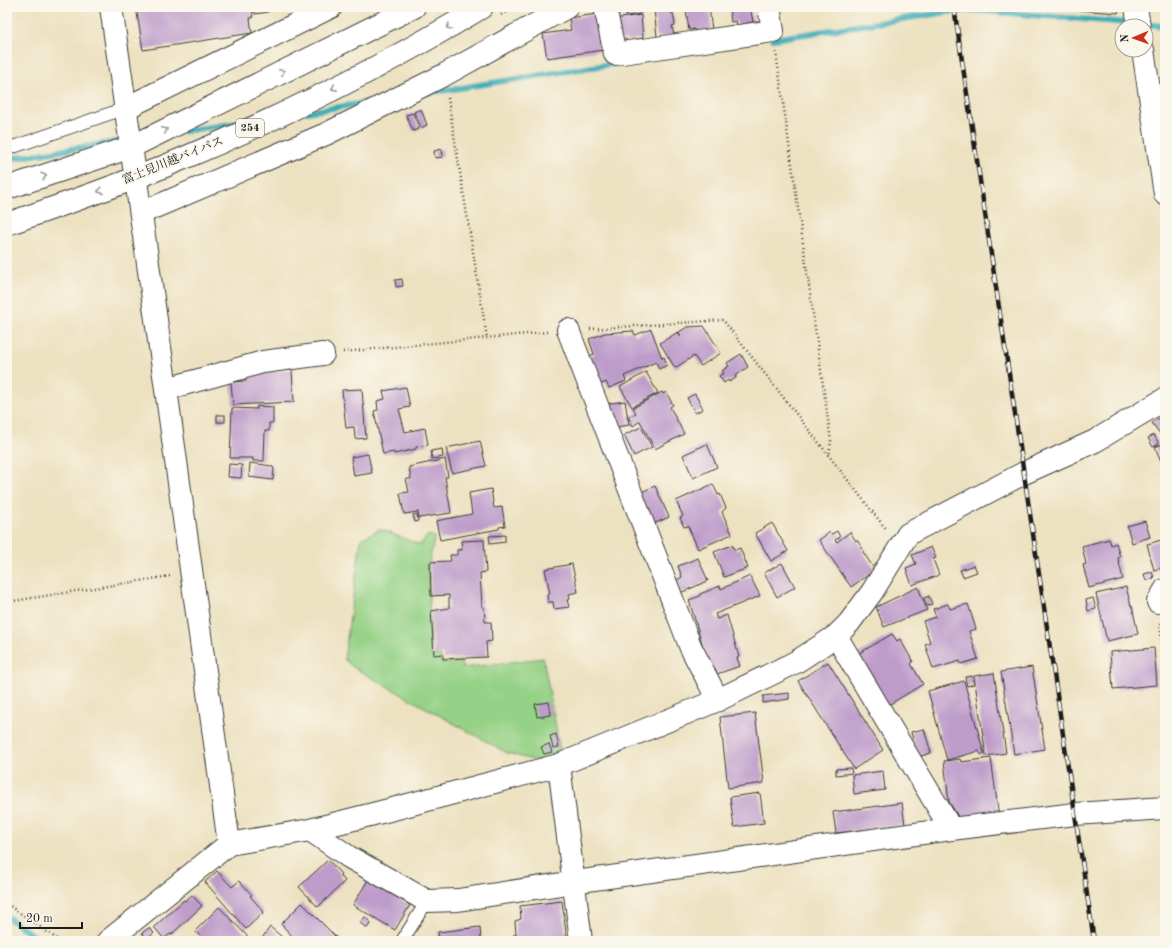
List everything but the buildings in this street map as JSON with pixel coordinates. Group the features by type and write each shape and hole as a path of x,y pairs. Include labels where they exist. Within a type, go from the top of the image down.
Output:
{"main road":[{"path":"111,7 229,844"},
{"path":"126,108 331,7"},
{"path":"7,188 131,147 414,7"},
{"name":"富士見川越バイパス","path":"7,224 177,162 297,107 413,47 482,7"},
{"path":"141,213 326,134 444,75 567,7"},
{"path":"605,7 615,54 773,31 769,7"},
{"path":"1136,7 1138,18"},
{"path":"1144,58 1165,194"},
{"path":"568,330 691,648 718,700"},
{"path":"166,389 263,362 322,354"},
{"path":"108,941 229,844 310,830 559,765 718,700 796,662 836,636 849,623 872,592 908,534 1024,473 1095,441 1165,399"},
{"path":"836,636 951,829"},
{"path":"559,765 581,941"},
{"path":"310,830 349,856 427,901 458,900 574,882 951,829 1075,814 1165,808"}],"lane":[{"path":"7,147 16,146 126,108"},
{"path":"402,941 427,901"}],"path":[{"path":"773,31 831,441 829,456"},
{"path":"444,75 487,338"},
{"path":"322,354 568,330 723,320 900,547"},
{"path":"7,602 191,573"},
{"path":"1162,596 1165,674"},
{"path":"7,904 60,941"}],"green space":[{"path":"380,529 420,545 428,535 435,537 428,566 431,656 441,656 441,663 461,661 462,668 543,658 560,749 554,754 536,761 507,753 354,668 344,659 361,539"}],"waterway":[{"path":"773,39 947,12 972,10 1165,26"},
{"path":"428,93 618,63"},
{"path":"307,112 371,102"},
{"path":"183,131 245,122"},
{"path":"7,159 116,142"},
{"path":"7,917 41,941"}],"railway":[{"path":"954,7 1094,941"}]}
